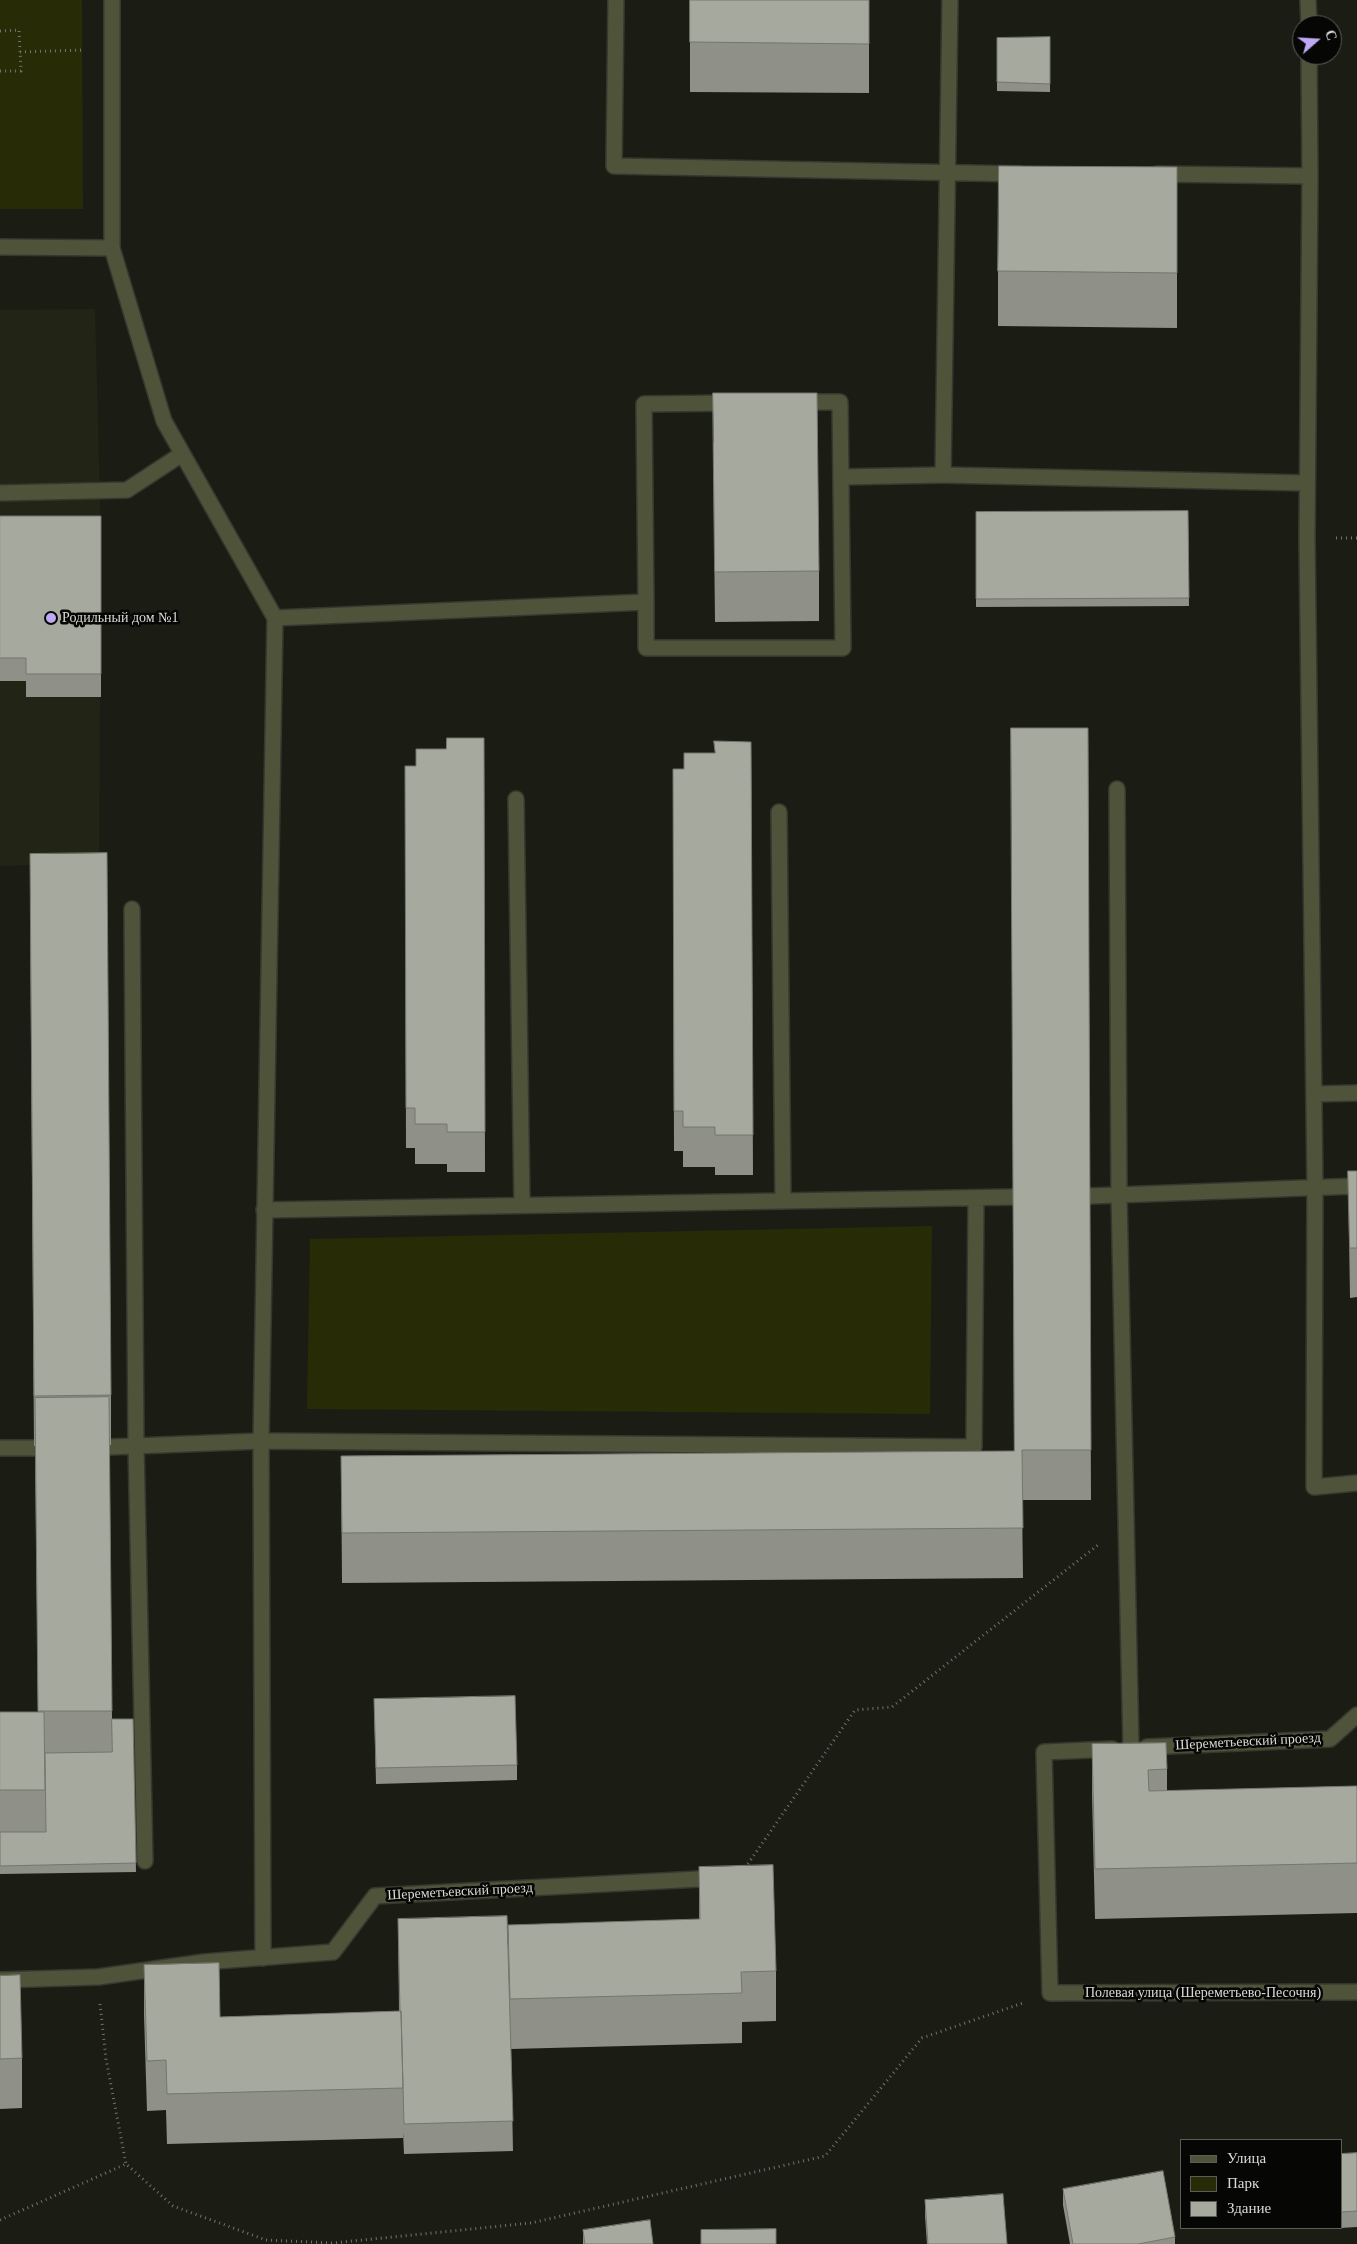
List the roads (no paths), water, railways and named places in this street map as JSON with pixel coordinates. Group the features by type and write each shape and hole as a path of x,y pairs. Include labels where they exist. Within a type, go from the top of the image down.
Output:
{"street":[{"path":"112,0 112,248 164,421 275,618 261,1441 263,1958"},
{"path":"616,0 614,166 1035,174"},
{"path":"943,475 950,0"},
{"path":"1308,0 1308,15"},
{"path":"1309,65 1307,483 1315,1187 1314,1487 1357,1483"},
{"path":"1143,174 1310,176"},
{"path":"0,247 112,248"},
{"path":"752,403 644,404 646,648 842,648 840,402 781,403"},
{"path":"0,493 127,490 182,454"},
{"path":"841,477 943,475 1307,483"},
{"path":"275,618 646,602"},
{"path":"1117,789 1119,1195 1131,1748"},
{"path":"516,799 522,1205"},
{"path":"779,812 783,1201"},
{"path":"132,909 136,1444 145,1861"},
{"path":"1314,1094 1357,1093"},
{"path":"1090,1196 1357,1186"},
{"path":"264,1210 1013,1197"},
{"path":"109,1447 136,1444 261,1441 974,1447 976,1198"},
{"path":"0,1448 35,1448"},
{"name":"Шереметьевский проезд","path":"1050,1993 1044,1752 1330,1739 1357,1715"},
{"name":"Шереметьевский проезд","path":"0,1980 98,1976 204,1962 333,1952 375,1896 739,1877"},
{"name":"Полевая улица (Шереметьево-Песочня)","path":"1050,1993 1357,1992"}],"place":[{"name":"Родильный дом №1","path":"51,618"}]}
